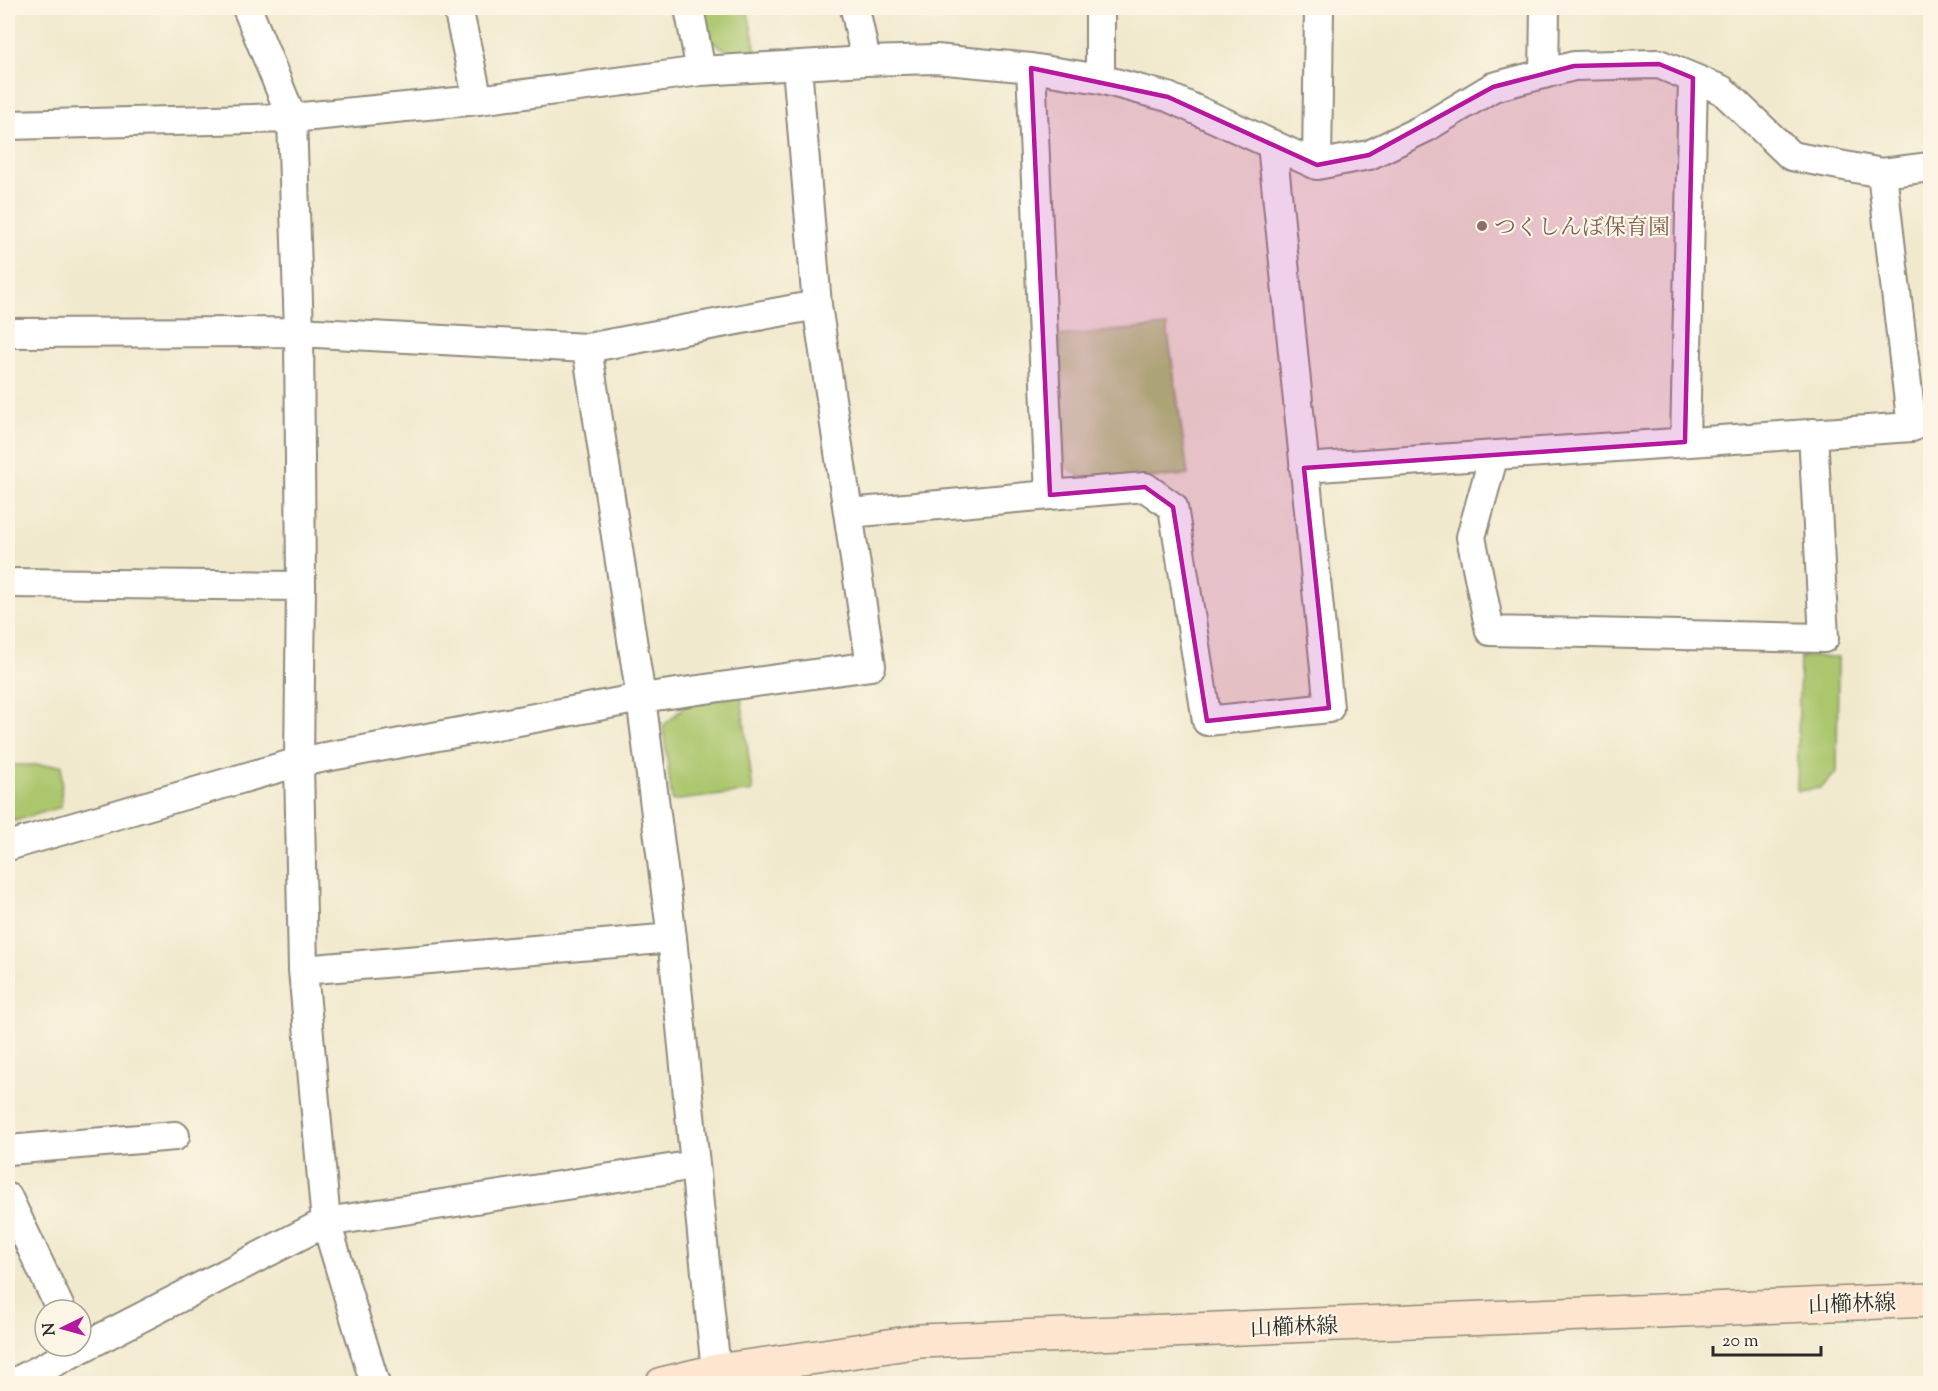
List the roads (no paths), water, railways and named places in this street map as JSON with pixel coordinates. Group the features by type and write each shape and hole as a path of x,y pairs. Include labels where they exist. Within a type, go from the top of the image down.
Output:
{"main road":[{"name":"山櫛林線","path":"662,1383 716,1371 817,1358 920,1341 1930,1300"}],"street":[{"path":"247,8 292,118 299,332 301,586 299,762 303,970 326,1222 375,1383"},
{"path":"458,8 478,100"},
{"path":"689,8 701,71"},
{"path":"855,8 866,60"},
{"path":"1100,8 1100,79"},
{"path":"1317,165 1319,8"},
{"path":"1544,74 1545,8"},
{"path":"8,125 292,118 478,100 701,71 866,60 936,59 1031,68 1100,79 1168,97 1317,165 1369,155 1425,128 1493,87 1574,66 1659,64 1722,90 1791,156 1882,173 1930,167"},
{"path":"8,846 299,762 641,698 871,666 817,305 797,66"},
{"path":"1031,68 1050,495"},
{"path":"1685,442 1693,78"},
{"path":"849,513 1146,487 1173,507 1207,721 1329,708 1272,144"},
{"path":"1304,468 1921,425 1882,173"},
{"path":"8,333 299,332 587,348 817,305"},
{"path":"587,348 641,698 672,938 716,1371"},
{"path":"1494,455 1471,537 1490,632 1824,638 1813,433"},
{"path":"8,583 301,586"},
{"path":"303,970 672,938"},
{"path":"8,1150 175,1136"},
{"path":"93,1339 326,1222 695,1165"},
{"path":"8,1198 55,1298"},
{"path":"12,1383 58,1358"}],"place":[{"name":"つくしんぼ保育園","path":"1482,226"}]}
